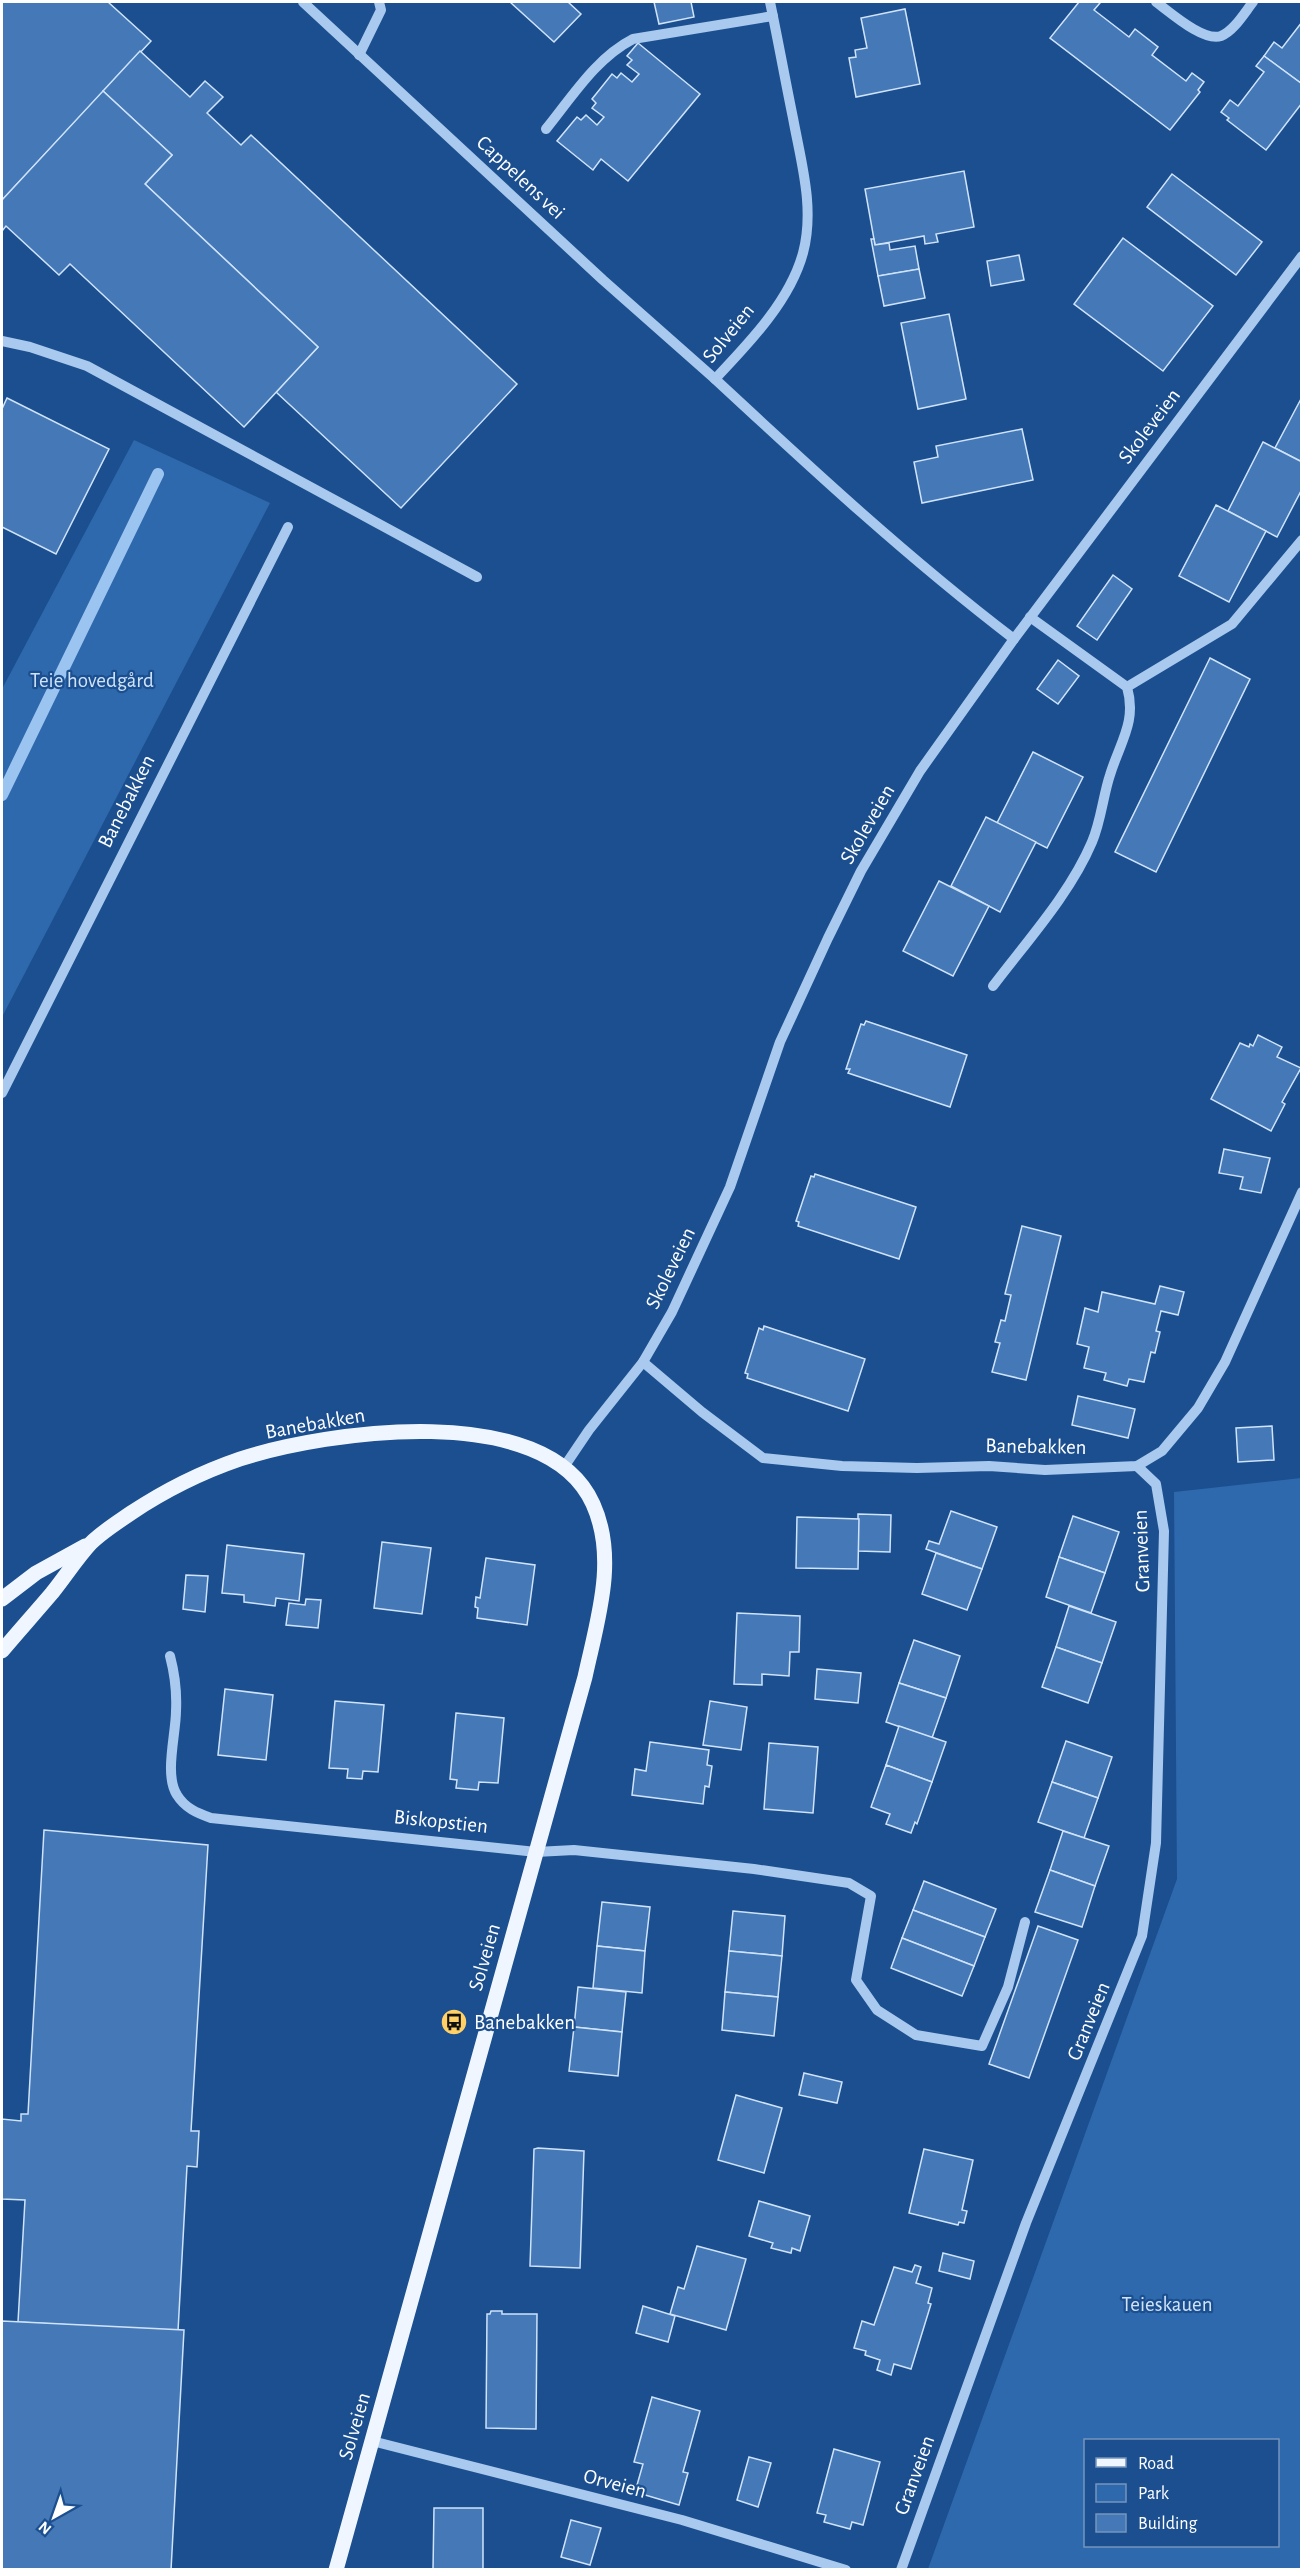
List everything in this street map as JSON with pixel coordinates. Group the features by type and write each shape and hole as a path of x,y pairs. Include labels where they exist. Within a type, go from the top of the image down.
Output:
{"main road":[{"name":"Banebakken","path":"2,1599 36,1573 91,1543 141,1507 176,1487 240,1459 285,1447 354,1434 415,1431 468,1434 507,1441 547,1456 564,1467"},
{"name":"Solveien","path":"336,2570 585,1677 605,1582 606,1557 602,1526 593,1503 579,1481 564,1467"},
{"name":"Banebakken","path":"2,1651 91,1543"}],"street":[{"name":"Cappelens vei","path":"303,2 603,280 715,379"},
{"path":"360,55 381,10 379,2"},
{"name":"Solveien","path":"770,2 802,167 809,224 803,254 786,291 745,347 715,379 849,504 944,586 1014,639"},
{"path":"1156,2 1197,31 1214,36 1222,36 1236,24 1253,2"},
{"path":"546,129 597,66 619,46 633,39 773,16"},
{"name":"Skoleveien","path":"564,1467 589,1430 643,1362 672,1312 730,1187 780,1042 861,871 920,771 1030,617 1302,256"},
{"path":"2,341 30,347 87,366 477,577"},
{"name":"Banebakken","path":"2,1093 288,527"},
{"path":"1127,687 1232,624 1302,540"},
{"path":"993,986 1059,898 1092,840 1109,775 1130,718 1131,703 1127,687 1030,617"},
{"path":"1137,1467 1162,1451 1203,1399 1225,1362 1302,1192"},
{"name":"Banebakken","path":"643,1362 702,1412 763,1458 842,1466 917,1468 989,1466 1045,1470 1137,1467"},
{"name":"Granveien","path":"901,2570 1026,2223 1132,1965 1147,1916 1156,1843 1164,1531 1156,1484 1137,1467"},
{"name":"Biskopstien","path":"170,1656 176,1678 171,1772 176,1794 191,1810 211,1818 536,1852 574,1850 753,1869 849,1883 871,1896 856,1980 876,2010 915,2035 982,2046 1008,1987 1025,1922"},
{"name":"Orveien","path":"372,2441 682,2520 846,2570"}],"green space":[{"name":"Teie hovedgård","path":"134,440 270,503 2,1017 2,689"},
{"name":"Teieskauen","path":"1301,1478 1301,2569 928,2569 1177,1879 1174,1492"}],"building":[{"path":"2,2 108,2 151,41 2,200"},
{"path":"510,2 568,2 581,14 554,42"},
{"path":"654,2 691,2 694,17 659,24"},
{"path":"1079,2 1100,3 1094,10 1129,37 1135,29 1158,47 1152,55 1186,81 1192,73 1204,82 1198,90 1200,92 1170,130 1050,38"},
{"path":"905,9 920,84 856,97 849,58 856,57 855,50 867,48 861,18"},
{"path":"1302,22 1302,84 1264,56 1274,42 1282,48"},
{"path":"638,43 700,94 628,181 601,159 593,170 557,141 577,117 581,120 586,115 597,125 604,117 592,108 596,103 592,99 612,74 617,78 621,73 632,82 639,74 627,65 632,60 627,56"},
{"path":"140,51 190,97 205,81 223,97 207,113 241,145 251,135 517,384 401,508 276,392 318,347 145,184 172,155 103,91"},
{"path":"1264,56 1302,84 1302,103 1266,150 1227,120 1229,118 1221,112 1230,100 1238,106 1264,72 1256,66"},
{"path":"103,91 172,155 145,184 318,347 244,427 70,264 59,275 6,226 2,231 2,200"},
{"path":"964,171 974,227 936,234 938,242 925,244 924,236 875,245 865,189"},
{"path":"1172,174 1262,242 1236,275 1147,207"},
{"path":"1123,238 1213,306 1163,371 1074,304"},
{"path":"871,239 874,239 875,245 889,243 890,250 915,246 919,269 878,276"},
{"path":"1019,255 1024,280 991,286 987,261"},
{"path":"919,269 925,298 884,306 878,276"},
{"path":"949,314 966,399 918,409 901,323"},
{"path":"1302,397 1302,462 1275,448"},
{"path":"7,398 109,449 56,554 2,527 2,409"},
{"path":"1022,429 1033,480 922,503 914,462 938,457 936,446"},
{"path":"1263,442 1302,462 1302,489 1277,537 1228,511"},
{"path":"1216,505 1266,531 1229,602 1179,576"},
{"path":"1113,575 1132,589 1097,640 1077,626"},
{"path":"1210,658 1250,679 1156,872 1115,852"},
{"path":"1058,660 1079,676 1058,704 1037,689"},
{"path":"1033,752 1083,777 1047,848 997,823"},
{"path":"986,817 1036,842 1000,912 951,886"},
{"path":"939,881 989,906 953,976 903,951"},
{"path":"866,1021 967,1055 950,1107 848,1073 850,1069 846,1069 861,1024 864,1025"},
{"path":"1258,1035 1282,1047 1277,1057 1301,1068 1282,1102 1285,1104 1271,1131 1211,1099 1240,1043 1249,1047 1250,1044 1253,1046"},
{"path":"1224,1149 1270,1158 1261,1193 1240,1189 1243,1177 1219,1173"},
{"path":"815,1174 916,1207 899,1259 798,1226 799,1222 796,1221 811,1176 814,1177"},
{"path":"1022,1226 1061,1236 1026,1380 992,1372 1000,1343 995,1342 1001,1320 1005,1321 1011,1295 1005,1294"},
{"path":"1160,1286 1184,1292 1178,1315 1161,1311 1156,1331 1160,1332 1155,1353 1151,1352 1144,1382 1129,1379 1127,1386 1104,1380 1106,1373 1084,1368 1089,1347 1077,1344 1085,1308 1098,1312 1102,1292 1155,1304"},
{"path":"764,1326 865,1359 848,1411 747,1378 748,1374 745,1373 759,1328 763,1330"},
{"path":"1078,1396 1135,1409 1128,1438 1072,1425"},
{"path":"1272,1426 1274,1460 1238,1462 1236,1428"},
{"path":"951,1511 997,1527 982,1569 926,1549 929,1541 939,1544"},
{"path":"858,1514 891,1515 890,1552 858,1551"},
{"path":"1073,1516 1119,1532 1105,1573 1059,1557"},
{"path":"797,1517 859,1519 858,1569 796,1568"},
{"path":"382,1542 431,1548 422,1614 374,1608"},
{"path":"227,1545 304,1554 299,1601 276,1598 275,1606 244,1602 244,1595 222,1593"},
{"path":"936,1553 982,1569 967,1610 922,1594"},
{"path":"1059,1557 1105,1573 1091,1613 1046,1597"},
{"path":"486,1558 535,1565 527,1625 477,1618 476,1597 480,1598"},
{"path":"186,1575 208,1576 205,1612 183,1609"},
{"path":"306,1599 321,1600 318,1628 286,1625 289,1603 305,1605"},
{"path":"1069,1606 1116,1622 1102,1663 1056,1647"},
{"path":"737,1613 800,1616 799,1652 790,1652 789,1676 762,1674 762,1685 734,1684"},
{"path":"914,1640 960,1656 946,1698 899,1683"},
{"path":"1056,1647 1102,1663 1088,1703 1042,1687"},
{"path":"817,1669 861,1673 858,1703 815,1699"},
{"path":"899,1683 946,1698 932,1738 886,1722"},
{"path":"225,1689 273,1695 266,1760 218,1755"},
{"path":"335,1701 384,1705 378,1772 363,1771 362,1779 347,1778 348,1769 329,1768"},
{"path":"710,1701 747,1707 741,1750 703,1745"},
{"path":"456,1713 504,1718 498,1783 479,1782 478,1790 456,1788 457,1780 450,1779"},
{"path":"899,1726 946,1742 932,1782 886,1765"},
{"path":"1066,1741 1112,1757 1098,1798 1052,1782"},
{"path":"650,1742 709,1750 707,1765 712,1766 709,1787 705,1786 703,1804 632,1795 635,1769 646,1771"},
{"path":"769,1743 818,1747 813,1813 764,1809"},
{"path":"886,1765 932,1782 917,1824 915,1822 911,1833 886,1824 890,1814 871,1807"},
{"path":"1052,1782 1098,1798 1084,1838 1038,1822"},
{"path":"44,1830 208,1845 191,2131 199,2131 197,2167 187,2166 178,2331 18,2322 25,2200 2,2199 2,2119 21,2121 21,2114 28,2114"},
{"path":"1063,1831 1109,1846 1095,1886 1050,1870"},
{"path":"1050,1870 1095,1886 1082,1927 1035,1912"},
{"path":"924,1881 996,1909 985,1937 913,1910"},
{"path":"602,1902 650,1907 645,1951 597,1946"},
{"path":"913,1910 985,1937 974,1966 902,1938"},
{"path":"733,1911 785,1916 782,1956 729,1951"},
{"path":"1038,1926 1078,1940 1029,2078 989,2064"},
{"path":"902,1938 974,1966 962,1996 891,1968"},
{"path":"597,1946 645,1951 642,1993 593,1988"},
{"path":"729,1951 782,1956 778,1997 725,1992"},
{"path":"578,1987 626,1992 622,2032 574,2027"},
{"path":"725,1992 778,1997 774,2036 722,2030"},
{"path":"574,2027 622,2032 618,2076 569,2071"},
{"path":"804,2073 842,2082 837,2103 799,2095"},
{"path":"736,2095 782,2108 764,2173 718,2160"},
{"path":"534,2149 584,2151 580,2268 530,2266"},
{"path":"924,2149 973,2160 962,2210 967,2211 964,2223 959,2222 958,2225 909,2213"},
{"path":"759,2201 810,2216 800,2251 792,2248 791,2253 771,2248 773,2243 749,2236"},
{"path":"697,2246 746,2259 726,2330 670,2314 678,2287 684,2289"},
{"path":"943,2253 974,2261 970,2279 939,2271"},
{"path":"915,2265 921,2267 916,2283 932,2288 928,2303 931,2304 911,2369 894,2364 891,2375 877,2370 880,2360 865,2355 866,2351 854,2348 862,2321 874,2325 894,2267 912,2272"},
{"path":"643,2306 675,2316 668,2342 636,2333"},
{"path":"491,2311 502,2311 502,2314 537,2314 536,2429 486,2428 487,2314"},
{"path":"2,2321 184,2330 171,2570 2,2570"},
{"path":"652,2397 700,2411 683,2472 688,2473 679,2505 635,2492 643,2464 634,2462"},
{"path":"834,2449 880,2462 863,2525 852,2522 850,2529 824,2522 826,2515 817,2513"},
{"path":"749,2457 771,2463 758,2507 737,2500"},
{"path":"434,2508 483,2508 483,2570 433,2570"},
{"path":"571,2520 601,2528 590,2565 561,2557"}],"waterway":[{"path":"2,795 158,474"}],"place":[{"name":"Banebakken","path":"454,2022"}]}
